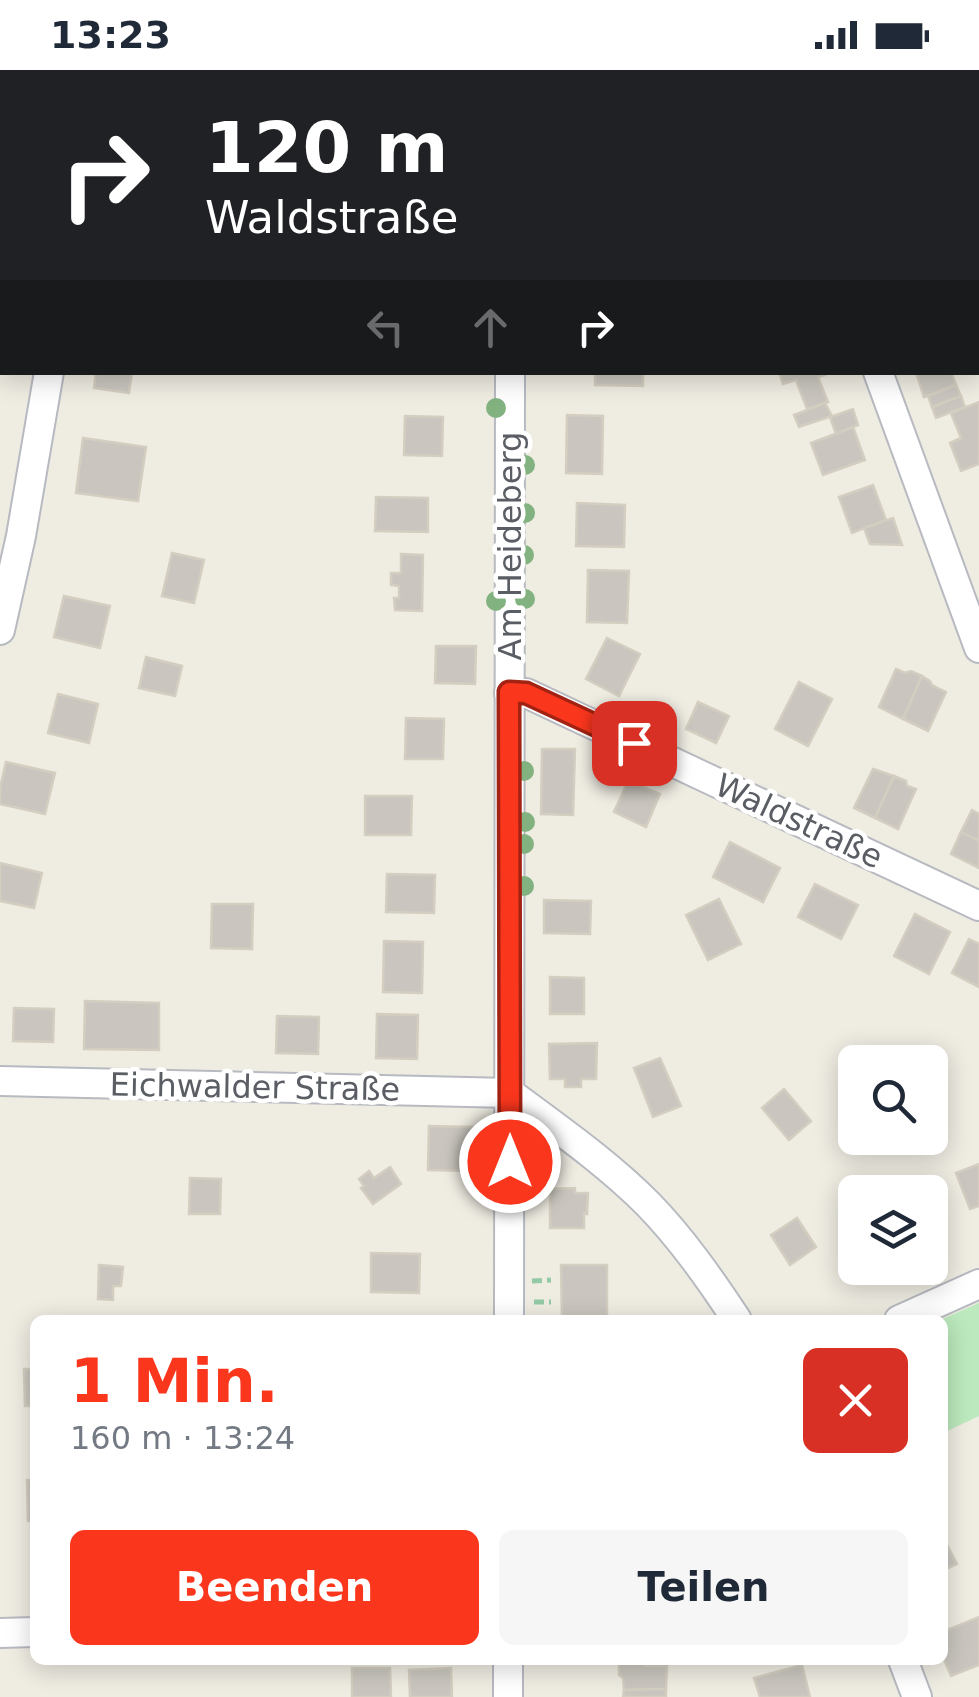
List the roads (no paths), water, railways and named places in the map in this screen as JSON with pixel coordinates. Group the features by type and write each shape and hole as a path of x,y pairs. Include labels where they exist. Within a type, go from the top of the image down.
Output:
{"street":[{"path":"0,630 21,536 48,375"},
{"name":"Am Heideberg","path":"509,1315 510,375"},
{"path":"879,375 979,648"},
{"name":"Waldstraße","path":"509,692 526,693 979,906"},
{"name":"Eichwalder Straße","path":"0,1081 510,1092"},
{"path":"510,1092 646,1203 677,1237 734,1315"},
{"path":"910,1315 979,1284"},
{"path":"0,1633 30,1632"},
{"path":"508,1665 508,1697"},
{"path":"905,1665 917,1697"}]}
